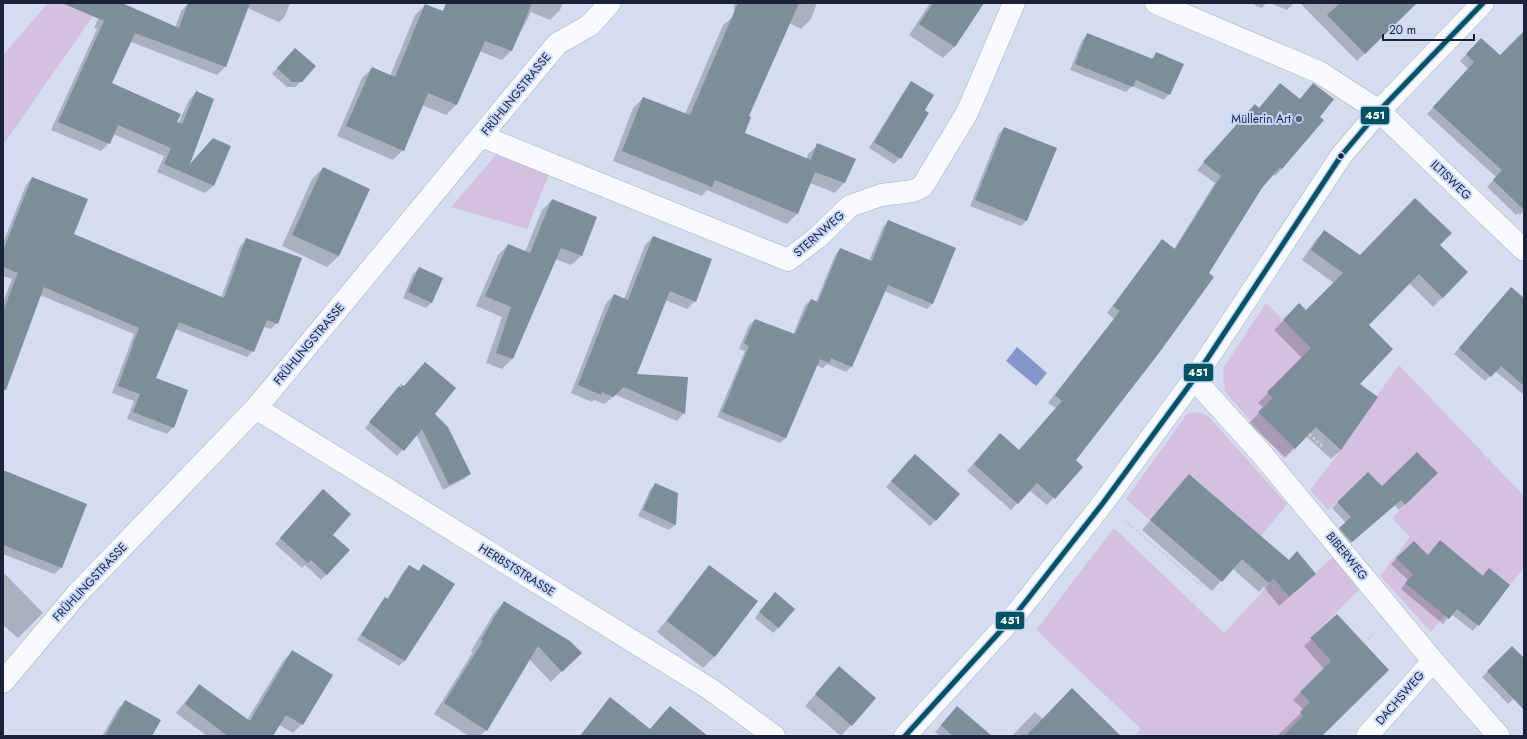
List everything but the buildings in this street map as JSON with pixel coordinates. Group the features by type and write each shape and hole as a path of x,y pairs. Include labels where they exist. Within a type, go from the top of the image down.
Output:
{"street":[{"name":"FRÜHLINGSTRASSE","path":"3,682 77,594 256,408 557,44 590,25 610,3"},
{"name":"STERNWEG","path":"481,136 788,260 817,238 850,206 880,195 914,191 922,187 967,113 1014,3"},
{"name":"ILTISWEG","path":"1156,3 1319,72 1379,111 1524,250"},
{"path":"905,736 1016,614 1104,503 1194,379 1341,156 1379,111 1483,3"},
{"name":"BIBERWEG","path":"1194,379 1279,474 1433,661 1499,736"},
{"name":"HERBSTSTRASSE","path":"256,408 710,689 774,736"},
{"name":"DACHSWEG","path":"1367,736 1433,661"}],"path":[{"path":"1309,434 1323,447"},
{"path":"1104,503 1203,587"}],"shaded area":[{"path":"48,3 102,3 3,145 3,55"},
{"path":"496,155 549,174 527,229 451,207"},
{"path":"1266,303 1370,406 1399,365 1524,496 1524,568 1510,585 1489,568 1483,576 1440,541 1405,583 1445,615 1431,632 1380,576 1410,537 1392,518 1438,473 1417,452 1382,486 1368,472 1328,510 1310,490 1364,417 1284,375 1267,392 1273,398 1258,412 1295,449 1284,459 1225,392 1223,376 1224,367"},
{"path":"1198,412 1208,416 1287,504 1261,536 1190,474 1150,520 1126,499 1187,414"},
{"path":"1114,528 1224,633 1274,579 1289,597 1333,557 1359,590 1310,638 1331,661 1300,692 1310,702 1300,712 1303,716 1283,736 1135,736 1140,728 1036,630"}],"water":[{"path":"1017,347 1047,373 1036,386 1006,361"}],"transit line":[{"name":"451","path":"905,736 1016,614 1103,503 1194,379 1341,156 1379,111 1483,3"}],"place":[{"name":"Müllerin Art","path":"1299,119"}]}
